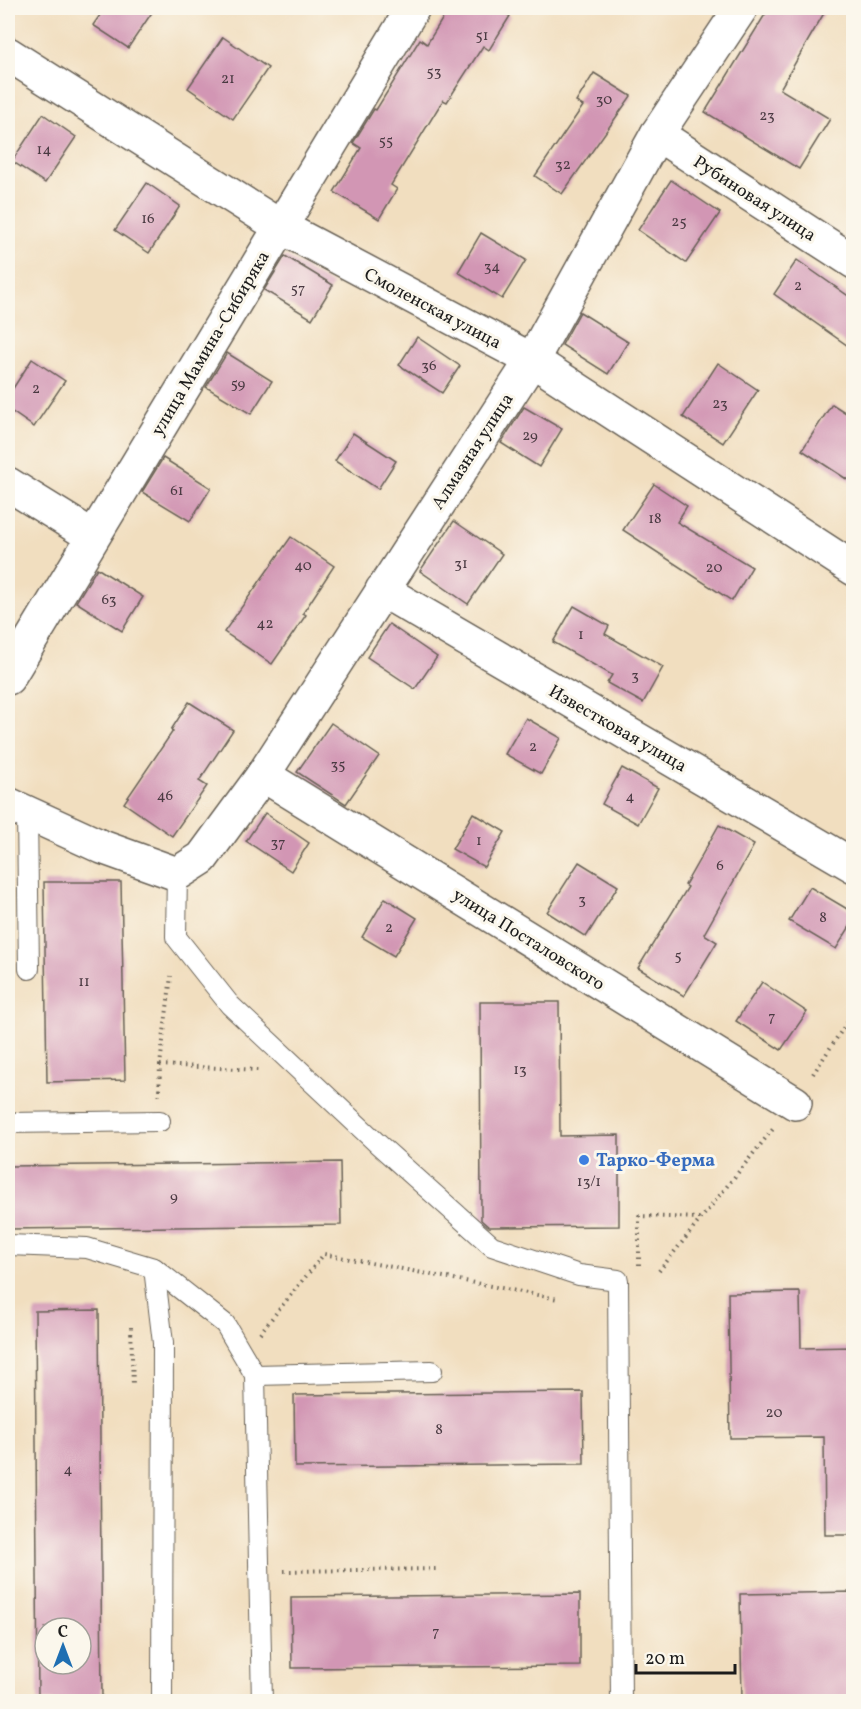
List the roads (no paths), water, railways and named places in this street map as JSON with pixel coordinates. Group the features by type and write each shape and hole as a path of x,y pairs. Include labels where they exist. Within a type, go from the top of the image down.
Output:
{"street":[{"name":"улица Мамина-Сибиряка","path":"8,678 413,8"},
{"name":"Алмазная улица","path":"177,874 202,858 263,775 532,360 657,134 741,8"},
{"name":"Смоленская улица","path":"8,54 281,227 532,360 854,569"},
{"name":"Рубиновая улица","path":"657,134 854,262"},
{"path":"8,484 92,536"},
{"name":"Известковая улица","path":"382,590 854,866"},
{"name":"улица Посталовского","path":"263,775 795,1103"},
{"path":"17,809 102,847 177,874"}],"lane":[{"path":"17,809 29,969"},
{"path":"177,874 176,936 230,1005 301,1072 492,1246 579,1275 618,1280 621,1701"},
{"path":"8,1123 160,1121"},
{"path":"8,1245 87,1248 154,1269 225,1324 243,1354 255,1376 262,1701"},
{"path":"154,1269 163,1343 162,1701"},
{"path":"255,1376 432,1371"}],"place":[{"name":"Тарко-Ферма","path":"584,1160"}]}
